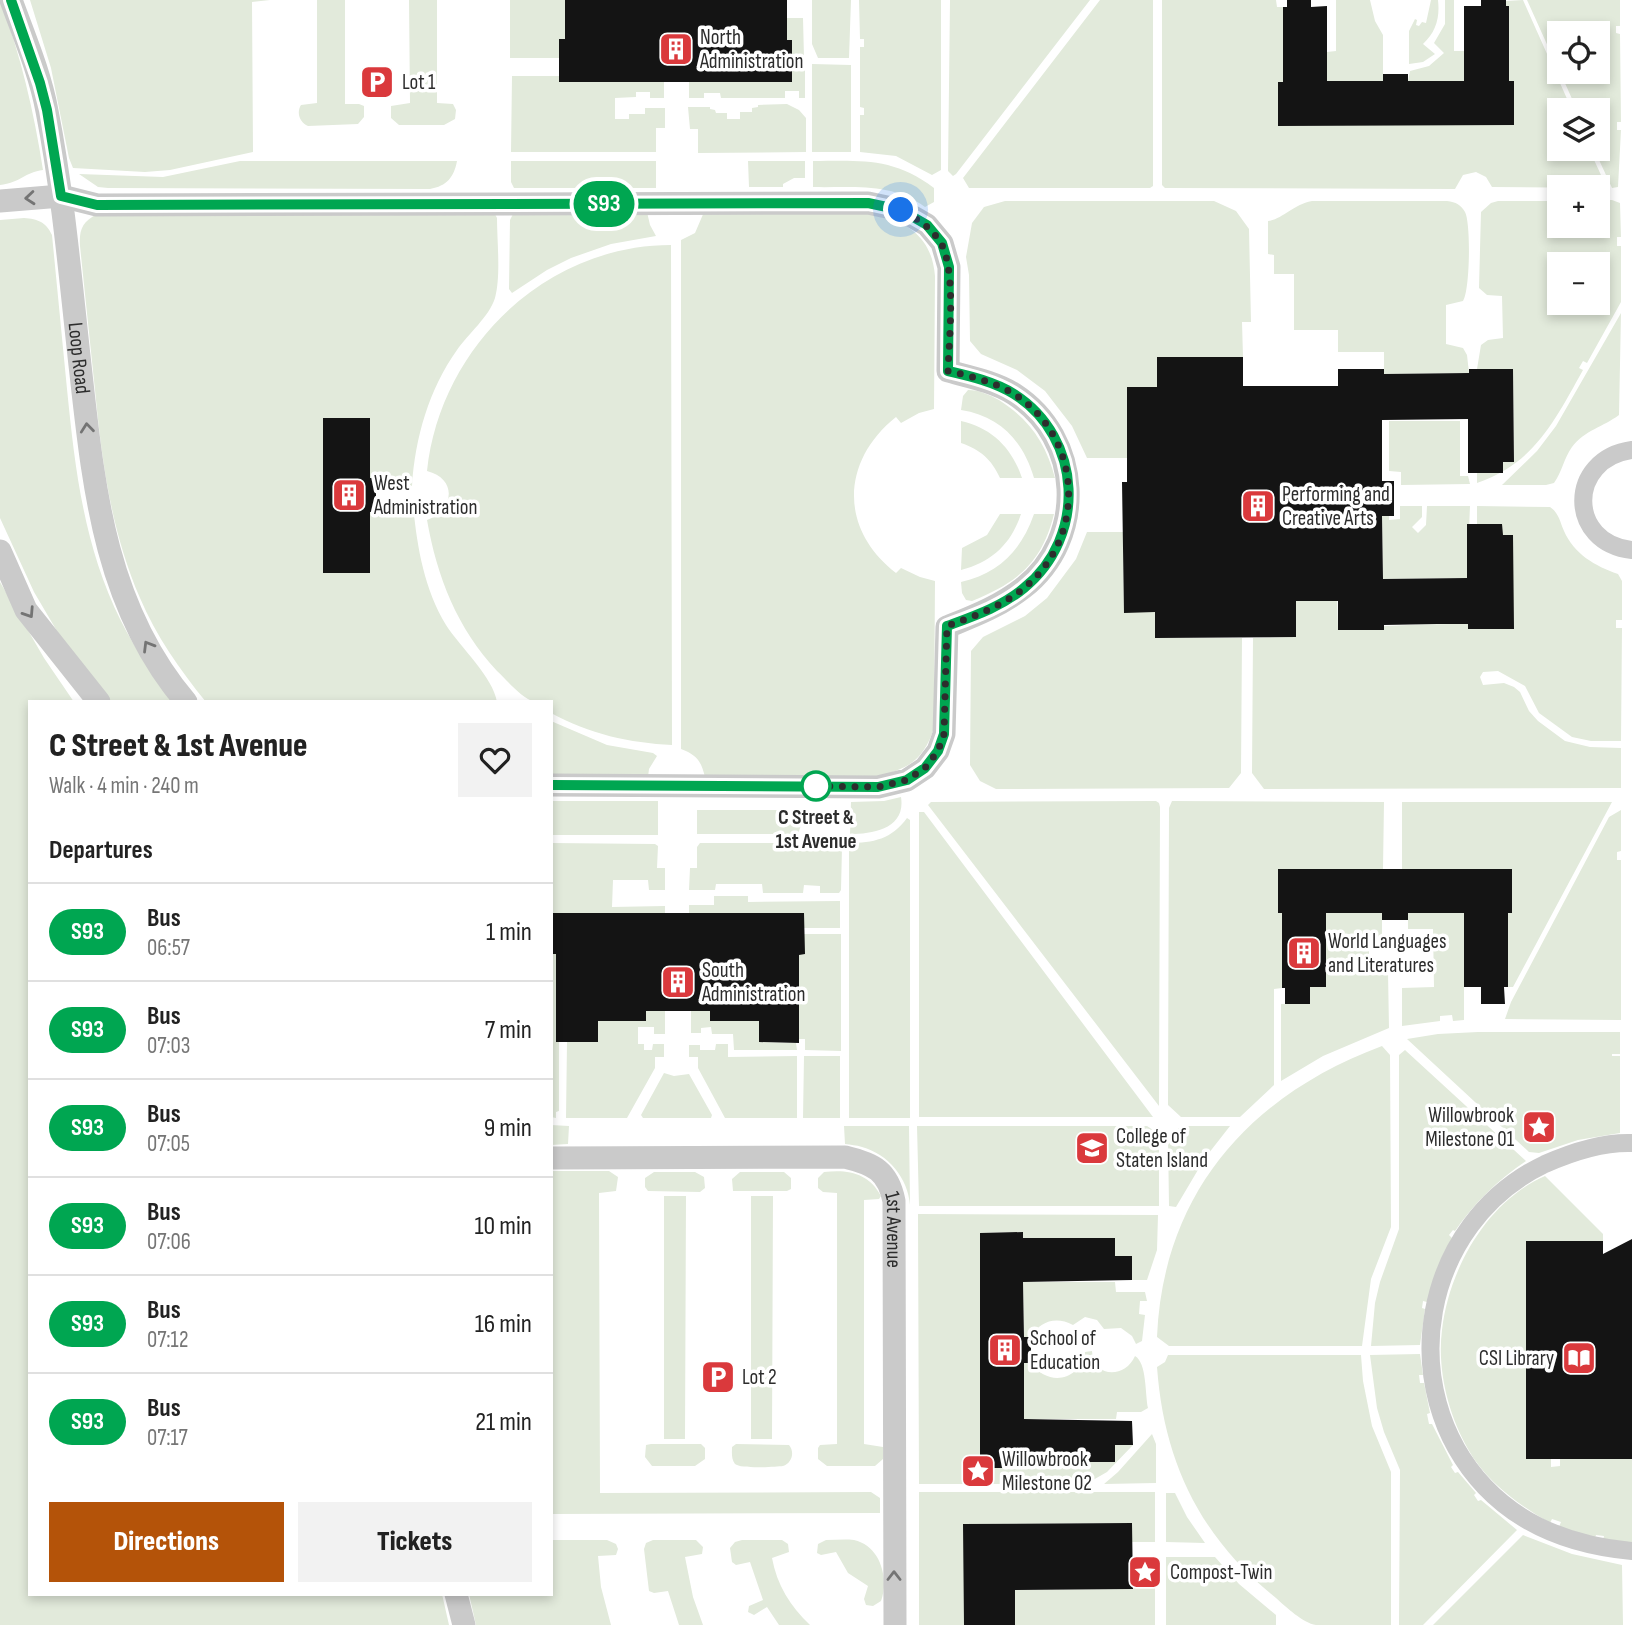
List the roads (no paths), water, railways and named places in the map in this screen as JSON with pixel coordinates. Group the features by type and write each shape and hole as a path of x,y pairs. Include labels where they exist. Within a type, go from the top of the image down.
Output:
{"street":[{"name":"Loop Road","path":"10,0 47,110 61,196 91,467 102,525 116,577 142,635 170,682 185,700"},
{"path":"0,201 61,196 97,205 868,203 901,210 927,225 942,243 949,267 948,371 979,379 1013,394 1039,415 1054,437 1069,485 1069,512 1050,560 1025,587 993,608 947,626 944,734 938,751 925,768 907,780 878,787 553,785"},
{"path":"1632,450 1618,452 1604,459 1592,471 1585,485 1583,501 1586,517 1593,531 1605,542 1620,549 1632,550"},
{"path":"0,551 26,610 97,700"},
{"path":"1632,1143 1594,1147 1562,1157 1531,1171 1504,1190 1480,1213 1460,1240 1445,1270 1435,1301 1430,1335 1431,1368 1444,1422 1464,1461 1485,1487 1530,1522 1569,1541 1632,1551"},
{"name":"1st Avenue","path":"560,1158 845,1157 872,1165 884,1175 892,1189 894,1201 895,1625"},
{"path":"457,1596 464,1625"}],"place":[{"name":"North Administration","path":"676,49"},
{"name":"Lot 1","path":"377,82"},
{"name":"West Administration","path":"349,495"},
{"name":"Performing and Creative Arts","path":"1258,506"},
{"name":"C Street & 1st Avenue","path":"816,786"},
{"name":"World Languages and Literatures","path":"1304,953"},
{"name":"South Administration","path":"678,982"},
{"name":"Willowbrook Milestone 01","path":"1539,1127"},
{"name":"College of Staten Island","path":"1092,1148"},
{"name":"School of Education","path":"1005,1350"},
{"name":"CSI Library","path":"1579,1358"},
{"name":"Lot 2","path":"718,1377"},
{"name":"Willowbrook Milestone 02","path":"978,1471"},
{"name":"Compost-Twin","path":"1145,1572"}]}
